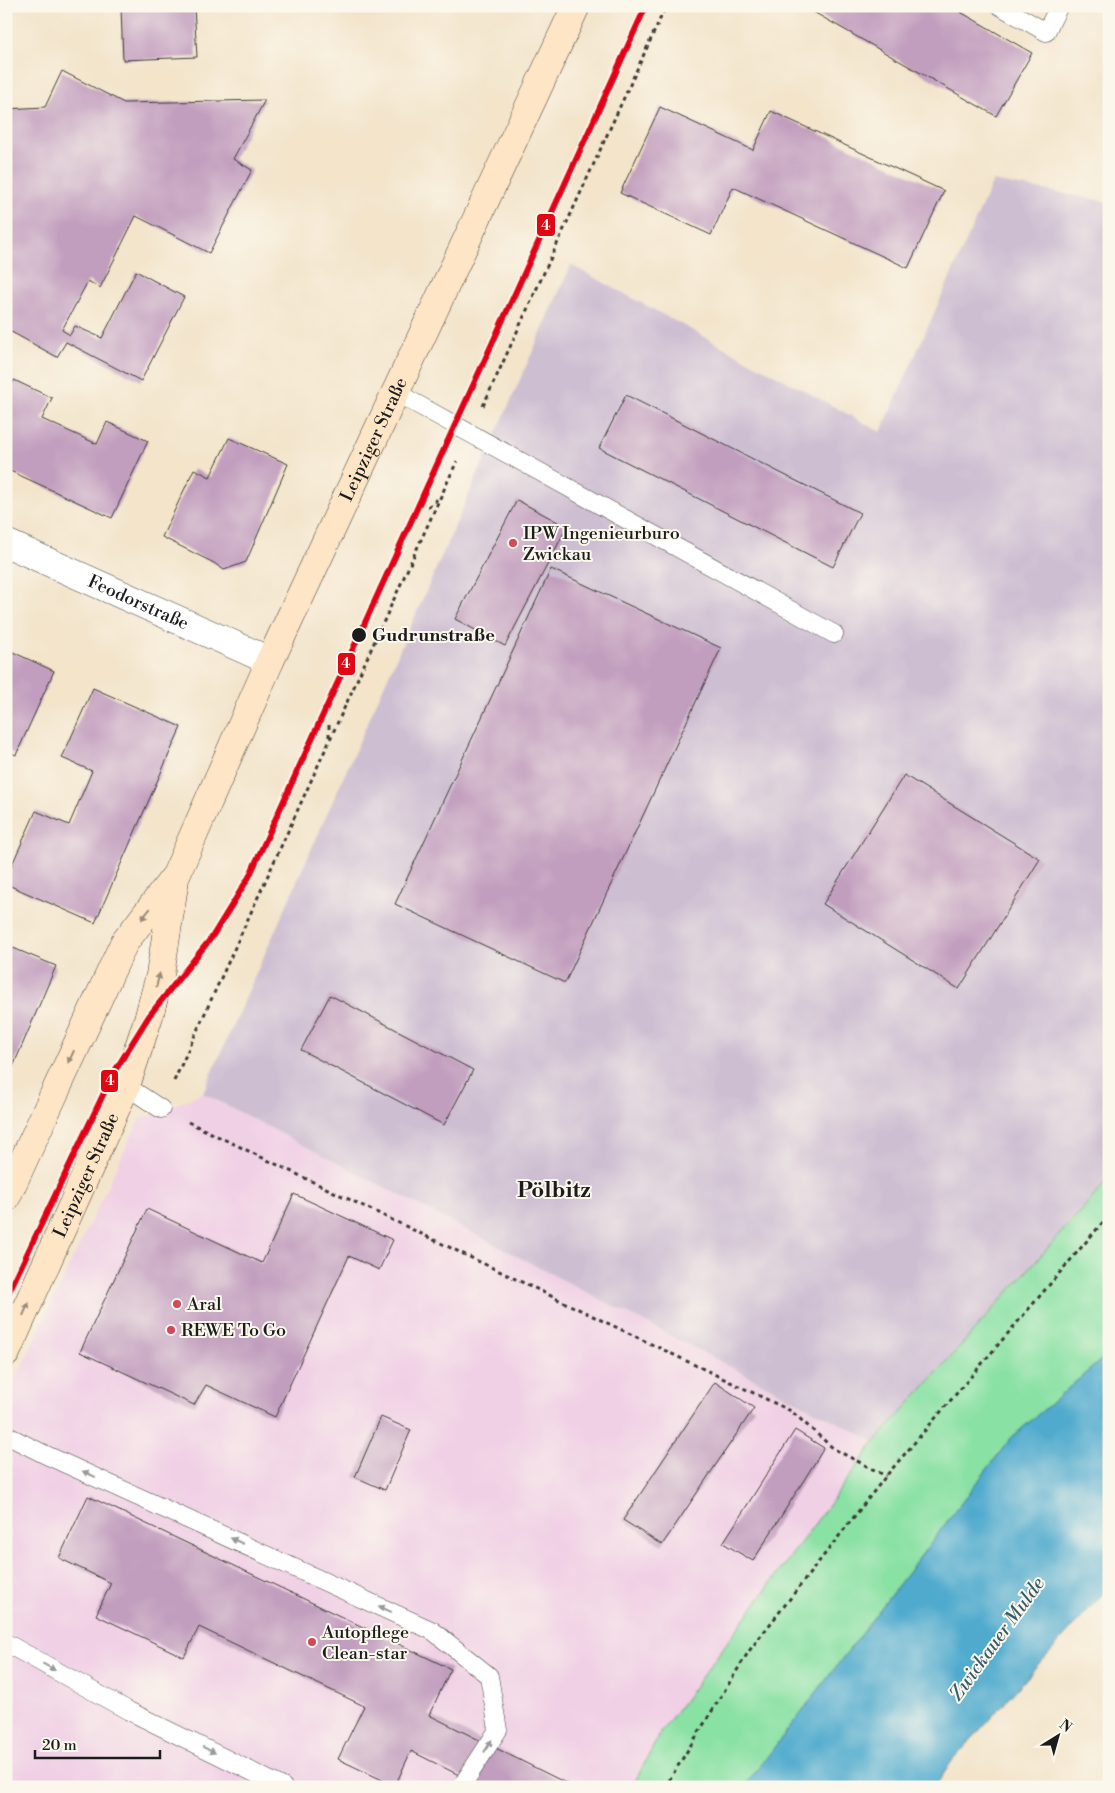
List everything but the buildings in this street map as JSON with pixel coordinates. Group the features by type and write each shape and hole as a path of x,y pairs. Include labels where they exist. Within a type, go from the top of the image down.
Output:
{"street":[{"name":"Leipziger Straße","path":"6,1198 124,942 176,875 270,661 576,6"},
{"name":"Feodorstraße","path":"6,543 270,661"},
{"name":"Leipziger Straße","path":"6,1353 126,1086 149,1016 160,974 176,875"}],"lane":[{"path":"1000,6 1046,32 1060,6"},
{"path":"395,392 834,634"},
{"path":"126,1086 161,1109"},
{"path":"6,1436 433,1631 489,1676 498,1730 462,1787"},
{"path":"6,1643 129,1711 283,1787"}],"path":[{"path":"666,6 161,1109 791,1411 834,1449 886,1476"},
{"path":"428,507 441,497"},
{"path":"329,725 329,742"},
{"path":"665,1787 749,1651 886,1476 1109,1215"}],"shaded area":[{"path":"993,181 1109,202 1109,1179 875,1442 203,1093 571,265 881,432"},
{"path":"203,1093 875,1442 661,1732 632,1787 6,1787 6,1399 139,1120"}],"green space":[{"path":"1109,1179 1109,1353 1011,1438 744,1787 632,1787 661,1732 875,1442"}],"water":[{"name":"Zwickauer Mulde","path":"1109,1353 1109,1587 952,1761 935,1787 744,1787 1011,1438"}],"transit line":[{"name":"4","path":"6,1298 113,1074 149,1016 212,937 249,877 646,6"}],"place":[{"name":"IPW Ingenieurburo Zwickau","path":"513,543"},
{"name":"Gudrunstraße","path":"359,635"},
{"name":"Aral","path":"177,1304"},
{"name":"REWE To Go","path":"171,1330"},
{"name":"Autopflege Clean-star","path":"312,1642"}],"district":[{"name":"Pölbitz","path":"554,1190"}]}
